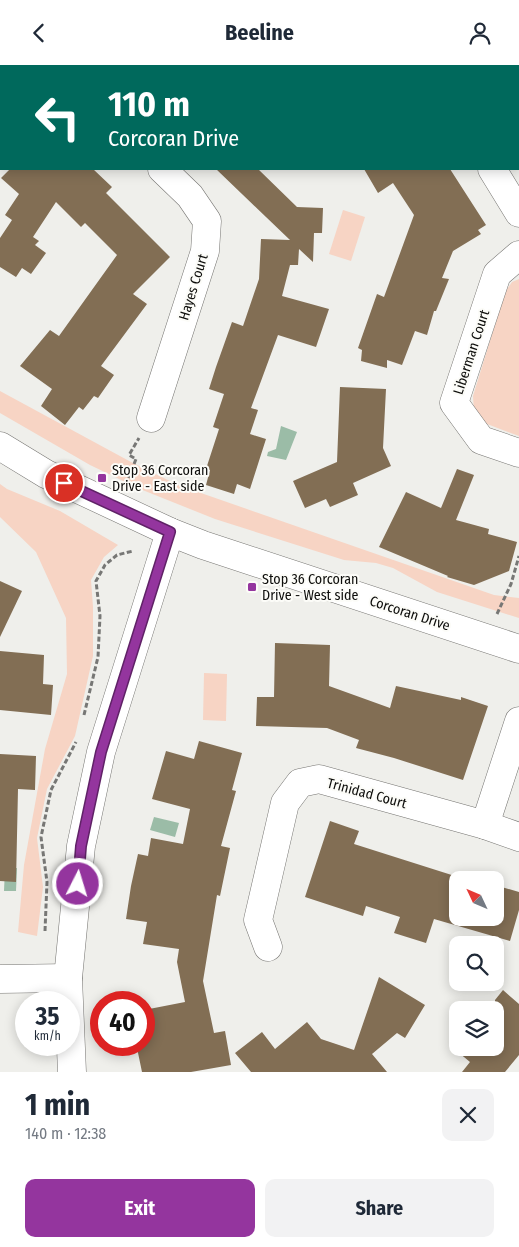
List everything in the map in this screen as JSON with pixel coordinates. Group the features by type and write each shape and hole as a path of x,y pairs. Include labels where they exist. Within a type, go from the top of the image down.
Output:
{"street":[{"name":"Hayes Court","path":"151,418 204,251 207,221 190,196 163,170"},
{"path":"493,170 519,213"},
{"name":"Liberman Court","path":"519,255 497,274 454,403 481,440 519,453"},
{"name":"Corcoran Drive","path":"0,446 46,475 170,532 203,545 519,649"},
{"path":"72,1072 68,978 81,846 101,752 170,532"},
{"path":"485,825 519,721"},
{"name":"Trinidad Court","path":"268,947 258,920 284,803 300,783 319,779 485,825 519,837"},
{"path":"0,979 68,978"}],"path":[{"path":"125,487 136,459 129,455 151,418"},
{"path":"83,719 98,657 100,616 96,581 105,565 117,555 133,551"},
{"path":"497,614 511,584 519,556"},
{"path":"45,936 47,882 40,837 51,790 79,736"}],"shaded area":[{"path":"343,210 365,217 351,261 329,254"},
{"path":"519,279 519,436 487,424 474,411 473,396 505,292 512,282"},
{"path":"0,391 131,462 178,485 494,595 519,598 519,618 437,592 393,568 376,563 344,560 215,519 140,489 90,465 0,413"},
{"path":"281,426 297,432 286,460 267,456 268,452 276,449"},
{"path":"0,484 7,489 60,511 118,545 104,557 91,580 93,656 75,736 47,789 37,838 43,887 37,936 18,932 24,865 45,749 67,674 66,618 36,552 0,517"},
{"path":"204,673 227,674 226,721 203,720"},
{"path":"154,817 179,823 175,837 150,830"},
{"path":"5,868 17,868 16,891 4,891"}],"building":[{"path":"9,170 94,170 112,187 106,193 170,257 133,294 147,304 101,366 114,375 98,398 94,396 83,410 79,407 65,425 41,406 52,389 20,366 50,330 59,336 117,255 85,223 81,227 56,202 33,237 39,241 35,245 46,253 31,274 22,268 16,277 0,267 0,238 12,220 5,215 19,194 1,178"},
{"path":"217,170 259,170 297,207 323,208 322,233 314,233 313,262 299,249 298,265 290,265 282,296 329,309 316,347 278,335 251,408 258,410 250,434 266,439 250,489 237,484 234,494 206,485 210,470 206,469 219,429 213,427 224,394 209,389 232,322 243,326 259,279 261,239 290,240"},
{"path":"365,170 451,170 486,225 478,230 481,234 453,251 442,278 449,279 436,311 434,311 427,335 415,331 402,365 387,360 387,368 361,361 362,350 358,348 377,294 384,297 414,215 393,183 378,193"},
{"path":"340,387 386,389 383,448 391,466 353,483 358,495 330,507 326,499 305,508 293,481 337,462"},
{"path":"457,469 474,475 456,520 489,529 488,534 517,542 509,571 474,585 447,577 379,547 406,492 441,508"},
{"path":"0,581 22,591 0,637"},
{"path":"275,643 330,645 329,686 390,708 396,686 461,700 461,697 488,706 463,780 356,748 359,740 327,728 256,726 257,697 274,697"},
{"path":"0,651 44,655 43,684 53,685 51,715 0,710"},
{"path":"199,741 242,753 232,790 236,791 221,846 230,848 220,896 217,895 203,981 214,1033 225,1031 231,1065 191,1072 142,1072 139,1056 155,1056 155,1008 185,1002 177,962 179,949 143,944 147,922 126,919 131,886 138,854 148,856 151,838 183,844 190,809 152,799 166,751 194,759"},
{"path":"0,754 36,756 35,790 18,789 16,882 0,881"},
{"path":"330,821 359,831 354,844 449,874 449,923 434,919 426,943 394,933 400,917 366,906 363,916 305,897"},
{"path":"504,888 519,892 519,910 510,941 504,939 504,936 493,936 458,926 504,926"},
{"path":"379,977 425,1005 405,1038 397,1033 372,1054 387,1072 251,1072 235,1053 262,1032 275,1049 307,1022 321,1039 354,1050"},
{"path":"504,991 519,1004 519,1055 505,1072 462,1072 470,1062 463,1056 504,1056 504,1001 495,1000"}],"place":[{"name":"Stop 36 Corcoran Drive - East side","path":"102,478"},
{"name":"Stop 36 Corcoran Drive - West side","path":"252,587"}],"route":[{"path":"64,483 170,532 101,752 81,846 78,884"}]}
